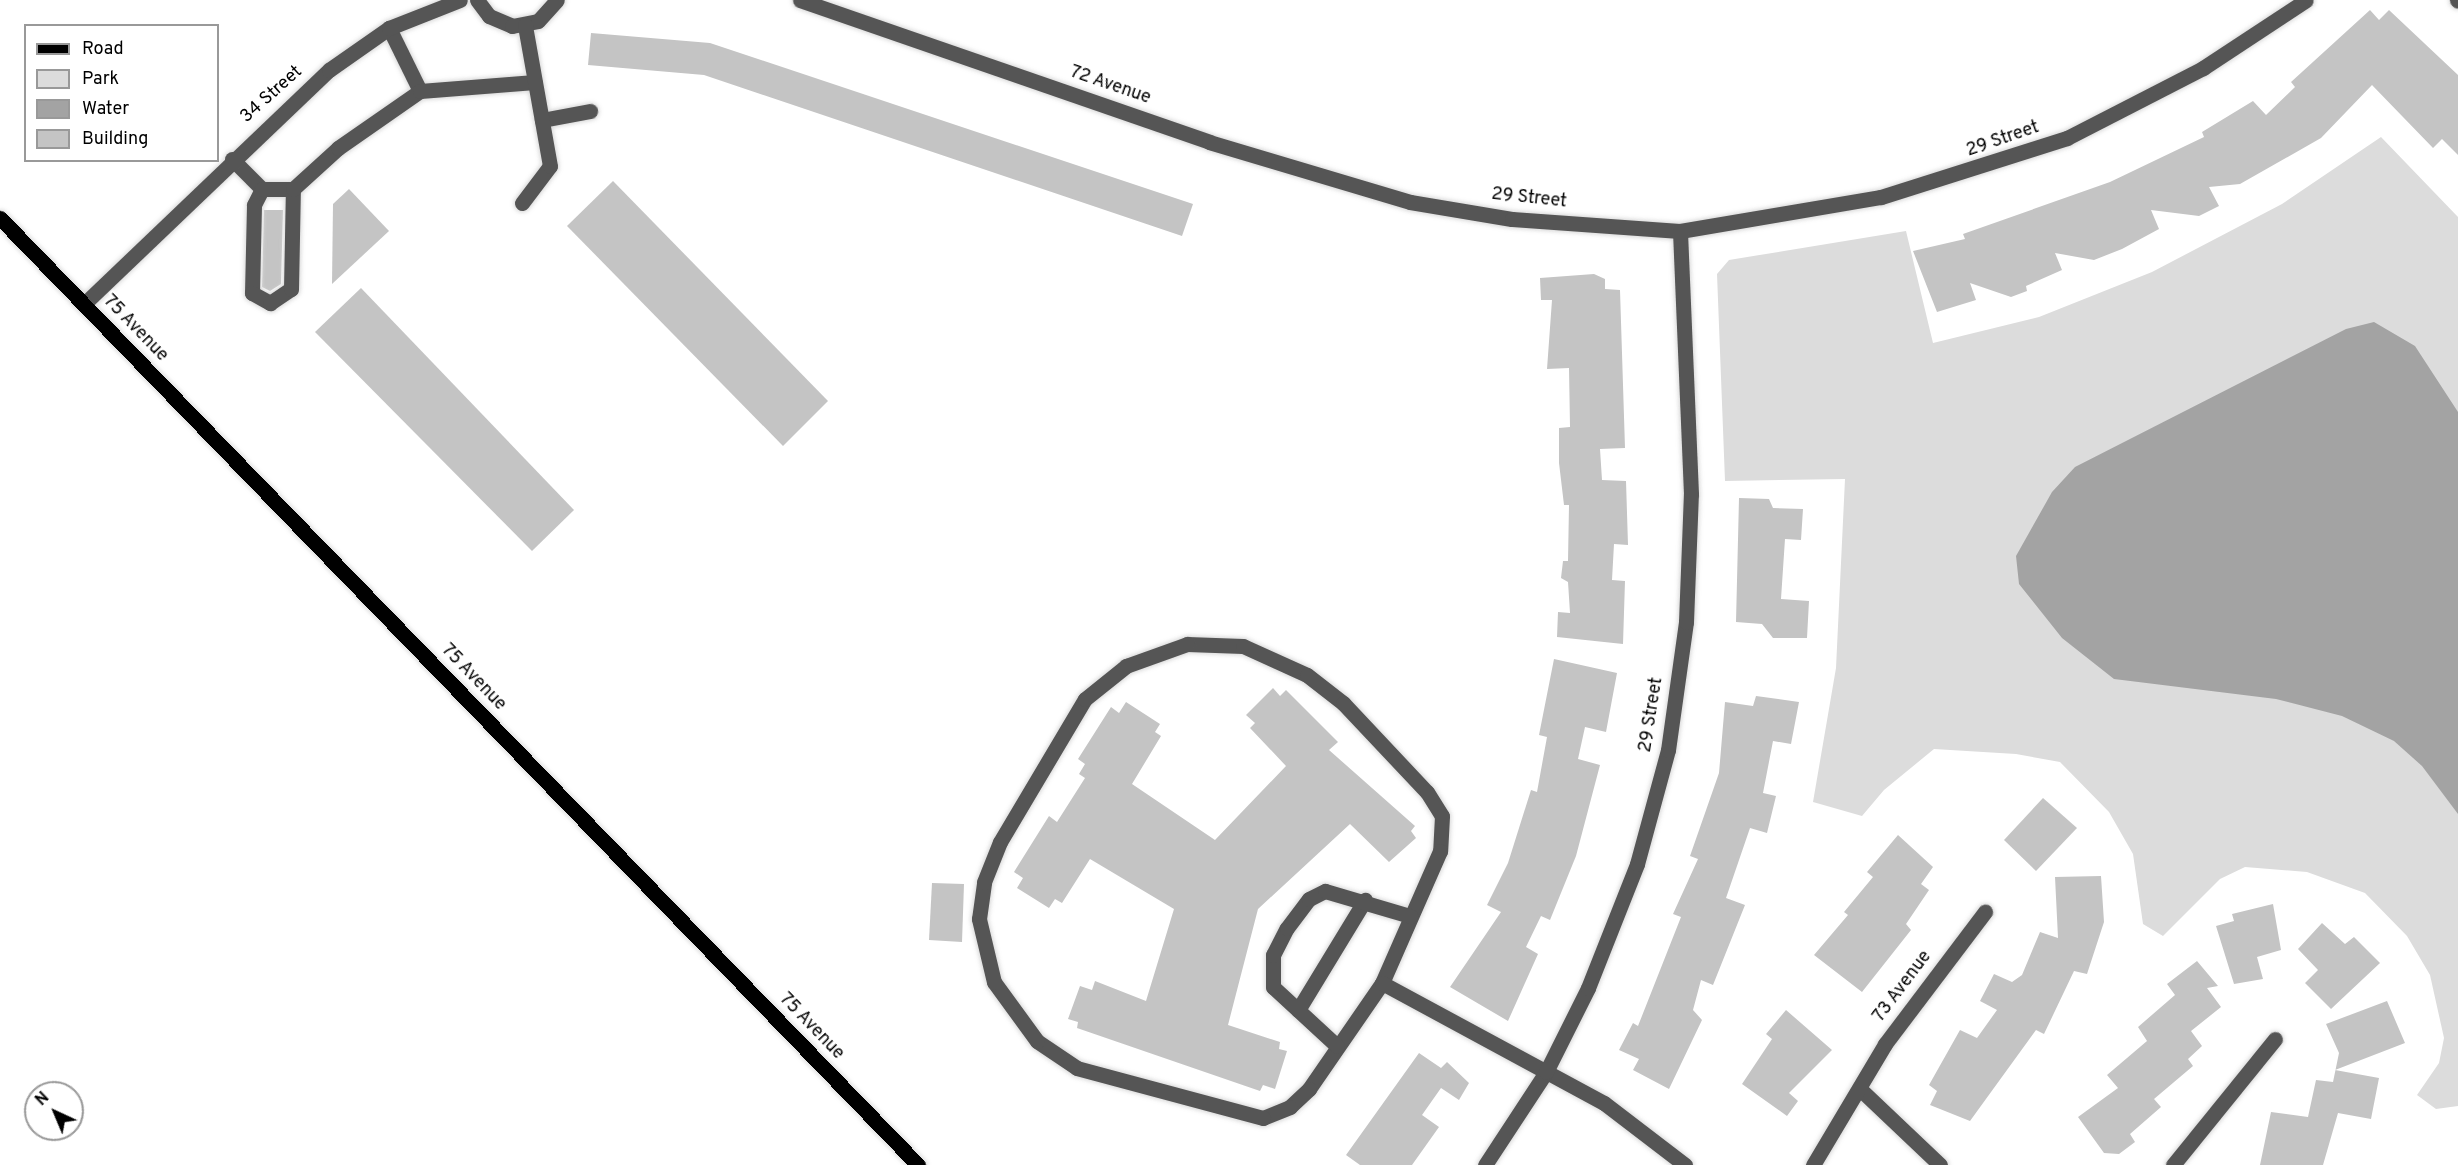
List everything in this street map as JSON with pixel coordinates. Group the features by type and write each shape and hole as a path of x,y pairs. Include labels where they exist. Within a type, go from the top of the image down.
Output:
{"main road":[{"name":"75 Avenue","path":"0,218 918,1165"}],"street":[{"name":"34 Street","path":"84,304 232,159 329,70 389,28 460,0"},
{"path":"477,0 500,23 525,25 549,13 557,0"},
{"name":"72 Avenue","path":"800,0 1209,142 1410,202"},
{"name":"29 Street","path":"1410,202 1512,219 1680,231 1881,197 2067,138 2203,68 2306,0"},
{"path":"522,203 549,166 525,25"},
{"path":"389,28 420,92"},
{"path":"232,159 262,189 293,189 338,148 420,92 535,82"},
{"path":"542,120 590,111"},
{"path":"262,189 254,205 252,293 270,303 291,289 293,189"},
{"name":"29 Street","path":"1485,1165 1546,1072 1588,988 1636,864 1668,750 1686,622 1691,494 1680,231"},
{"path":"1206,643 1243,646 1282,660 1343,703 1435,802 1442,816 1440,851 1410,916 1382,983 1337,1046 1290,1107 1263,1118 1077,1068 1025,1029 988,967 980,910 1000,842 1071,719 1102,682 1168,648 1206,643"},
{"path":"1337,1046 1273,987 1271,971 1287,928 1309,899 1325,891 1365,900 1410,916"},
{"path":"1298,1010 1365,900"},
{"name":"73 Avenue","path":"1813,1165 1861,1090 1885,1044 1985,912"},
{"path":"1382,983 1604,1102 1684,1165"},
{"path":"2173,1165 2275,1039"},
{"path":"1861,1090 1940,1165"}],"green space":[{"path":"2381,137 2458,217 2458,1106 2436,1109 2417,1095 2439,1063 2444,1038 2430,975 2407,936 2365,893 2307,872 2245,867 2220,879 2163,936 2143,924 2133,854 2109,812 2060,762 2016,754 1934,749 1884,790 1862,816 1813,802 1836,668 1845,479 1725,481 1717,274 1729,260 1906,231 1933,343 2039,317 2152,272 2282,204"}],"water":[{"path":"2374,322 2415,346 2458,412 2458,814 2422,766 2394,741 2342,716 2276,699 2114,679 2062,638 2019,584 2016,556 2052,492 2075,467 2346,329"}],"building":[{"path":"2370,10 2379,20 2389,10 2458,75 2458,155 2442,139 2433,148 2372,85 2321,138 2240,184 2209,187 2219,206 2199,216 2151,210 2159,229 2122,249 2094,260 2055,253 2062,270 2026,286 2027,291 2011,297 1970,283 1976,300 1937,312 1913,251 1965,239 1963,234 2110,182 2204,137 2202,132 2253,101 2266,115 2295,87 2291,82"},
{"path":"591,33 710,43 1193,204 1182,236 704,75 588,65"},
{"path":"613,181 828,401 783,446 567,226"},
{"path":"349,189 389,231 332,284 333,204"},
{"path":"264,210 283,210 281,284 270,291 262,287"},
{"path":"1594,274 1605,279 1605,289 1620,290 1625,448 1600,449 1602,480 1626,481 1628,545 1614,544 1612,580 1625,581 1623,644 1557,637 1558,612 1570,613 1568,582 1561,578 1563,561 1568,561 1569,505 1564,505 1559,463 1559,428 1570,427 1569,368 1547,369 1552,300 1541,300 1540,278"},
{"path":"361,288 574,510 532,551 315,332"},
{"path":"1739,498 1769,499 1773,508 1803,509 1801,540 1785,539 1781,599 1809,601 1807,638 1773,638 1762,624 1736,622"},
{"path":"1554,659 1617,673 1606,732 1585,727 1578,759 1600,765 1576,856 1550,920 1541,916 1526,947 1538,954 1508,1021 1450,987 1501,912 1487,905 1508,863 1531,790 1537,792 1547,737 1539,735"},
{"path":"1273,688 1280,696 1286,690 1338,742 1329,750 1415,826 1411,831 1416,838 1389,862 1350,824 1258,909 1228,1025 1280,1042 1279,1049 1287,1051 1275,1089 1263,1085 1260,1091 1077,1028 1078,1022 1068,1019 1080,986 1092,990 1095,981 1146,1001 1174,909 1090,859 1062,903 1055,899 1049,908 1017,888 1023,878 1014,872 1049,816 1057,822 1085,778 1079,774 1085,764 1078,759 1111,707 1119,713 1126,702 1160,724 1155,732 1161,736 1132,784 1215,840 1286,766 1250,728 1255,723 1246,715"},
{"path":"1756,696 1799,702 1791,744 1773,741 1763,793 1776,796 1767,833 1750,828 1726,898 1745,905 1713,985 1701,980 1693,1010 1702,1020 1669,1089 1633,1070 1639,1059 1619,1050 1633,1023 1638,1026 1681,917 1673,914 1698,859 1690,856 1719,773 1725,702 1753,706"},
{"path":"2043,798 2077,828 2036,871 2004,840"},
{"path":"1898,835 1933,867 1921,884 1929,890 1906,924 1911,930 1862,992 1814,955 1848,915 1844,912 1873,877 1867,872"},
{"path":"2101,876 2104,922 2087,974 2074,971 2044,1034 2036,1030 1970,1121 1930,1105 1937,1091 1929,1085 1960,1030 1977,1038 1997,1010 1980,1001 1994,974 2012,982 2022,975 2040,932 2058,938 2055,877"},
{"path":"932,883 964,884 962,942 929,940"},
{"path":"2273,904 2281,950 2257,957 2263,979 2234,984 2216,926 2234,921 2232,914"},
{"path":"2322,923 2345,944 2354,937 2380,963 2331,1009 2305,983 2318,970 2298,949"},
{"path":"2197,961 2218,986 2207,988 2221,1007 2191,1031 2202,1046 2188,1059 2193,1066 2154,1099 2161,1107 2130,1134 2135,1142 2119,1154 2104,1153 2078,1117 2118,1088 2107,1075 2147,1041 2138,1027 2175,995 2167,984"},
{"path":"2387,1001 2405,1043 2336,1070 2339,1053 2326,1024"},
{"path":"1786,1010 1832,1050 1789,1093 1798,1101 1787,1116 1742,1084 1772,1039 1766,1034"},
{"path":"1419,1053 1441,1068 1447,1062 1469,1083 1459,1100 1441,1088 1422,1115 1439,1127 1412,1165 1360,1165 1346,1155"},
{"path":"2335,1070 2379,1078 2371,1119 2338,1113 2323,1165 2260,1165 2271,1112 2308,1117 2316,1080 2333,1082"}]}
